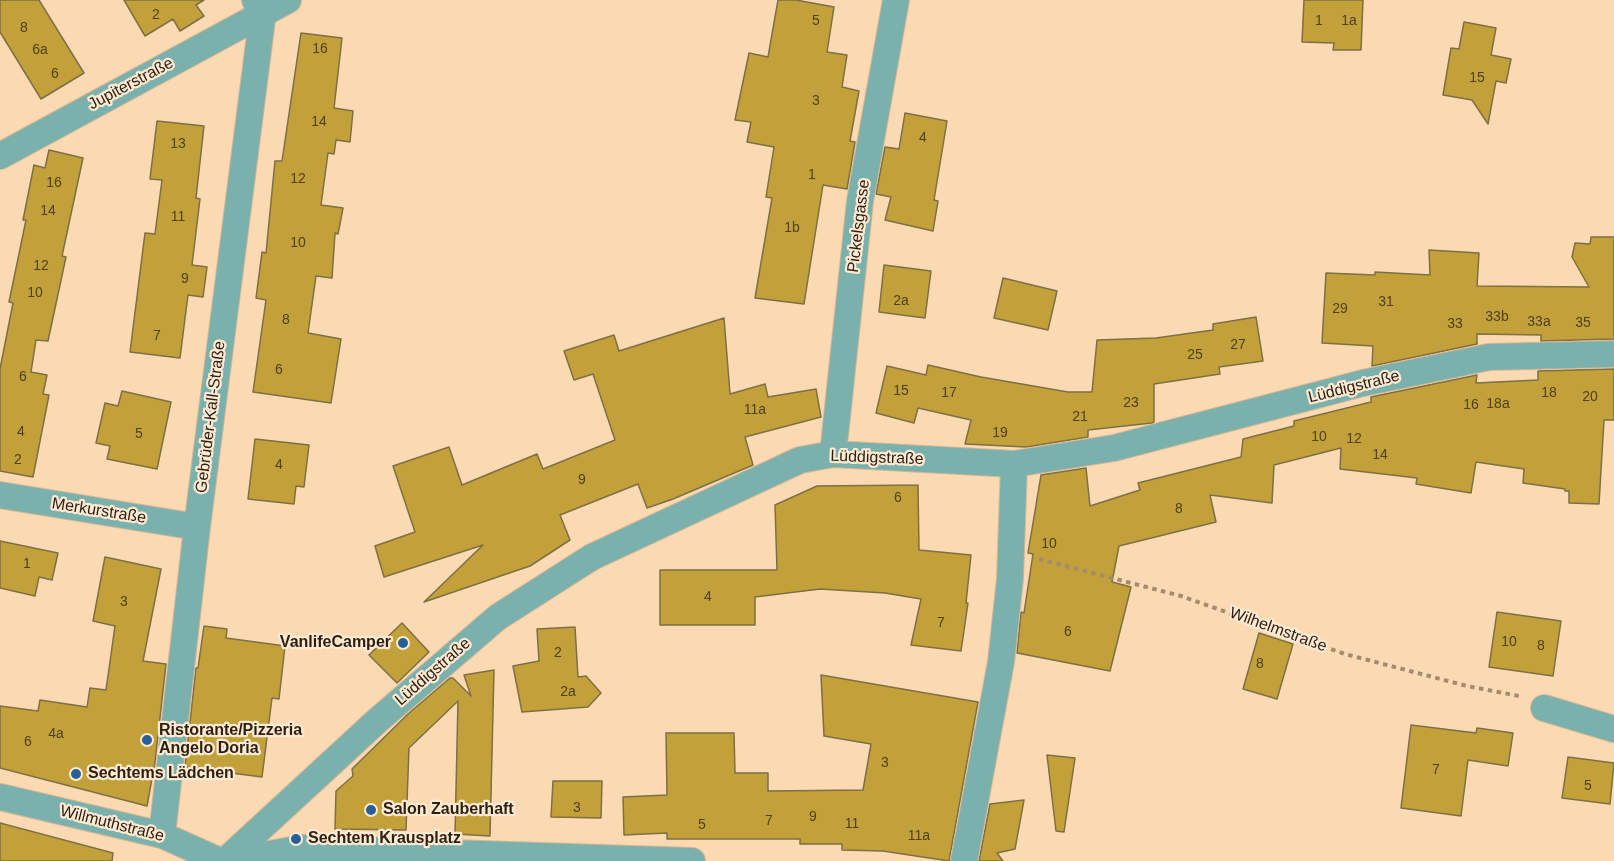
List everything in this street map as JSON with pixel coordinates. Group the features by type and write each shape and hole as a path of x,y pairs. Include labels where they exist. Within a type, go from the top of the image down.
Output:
{"street":[{"name":"Jupiterstraße","path":"0,156 259,6 288,0"},
{"name":"Pickelsgasse","path":"833,454 860,201 896,0"},
{"name":"Gebrüder-Kall-Straße","path":"162,835 259,6"},
{"name":"Lüddigstraße","path":"225,861 378,720 498,617 592,557 800,460 833,454 1014,464 1114,448 1363,383 1489,357 1614,354"},
{"path":"964,861 1001,662 1011,552 1014,464"},
{"name":"Merkurstraße","path":"0,495 197,527"},
{"path":"1544,708 1614,729"},
{"name":"Willmuthstraße","path":"0,797 162,835 220,861"},
{"path":"232,861 302,848 692,861"}],"path":[{"name":"Wilhelmstraße","path":"1011,552 1181,596 1345,654 1467,686 1520,697 1544,708"}],"building":[{"path":"0,0 39,0 84,73 41,99 0,32"},
{"path":"124,0 204,0 196,5 204,16 180,31 173,19 145,36"},
{"path":"778,0 796,0 834,7 827,52 847,55 842,87 859,91 850,141 855,142 847,189 823,185 804,304 755,298 772,198 766,197 774,147 747,142 751,122 735,120 749,53 768,57"},
{"path":"1304,0 1363,0 1361,50 1333,50 1334,43 1302,42"},
{"path":"1464,22 1496,28 1491,55 1511,59 1506,83 1496,81 1488,124 1472,100 1443,95 1451,48 1459,49"},
{"path":"301,33 342,38 334,108 353,111 350,142 336,140 334,154 328,153 321,205 343,208 338,234 335,233 332,278 316,276 308,333 341,339 331,403 253,392 266,300 256,298 262,252 266,253 275,161 282,161"},
{"path":"905,113 947,121 934,200 938,201 933,231 885,220 891,197 876,194 885,147 899,149"},
{"path":"157,121 204,126 196,198 200,199 192,265 207,267 203,297 188,295 180,358 130,352 145,233 155,234 162,180 150,179"},
{"path":"49,150 83,158 62,256 66,257 48,341 36,340 31,372 47,375 43,394 49,395 33,477 0,471 0,369 13,303 9,302 26,220 23,220 34,165 45,168"},
{"path":"1591,237 1614,237 1614,339 1541,341 1541,335 1477,334 1477,344 1372,366 1373,346 1322,343 1326,273 1375,275 1375,272 1430,275 1429,250 1479,253 1477,286 1589,287 1572,257 1575,243 1590,244"},
{"path":"884,265 931,271 925,318 879,312"},
{"path":"1003,278 1057,291 1048,330 994,318"},
{"path":"1256,317 1263,361 1219,367 1220,374 1154,384 1154,422 1152,423 1088,430 1088,437 1026,447 965,444 971,420 918,408 914,423 876,413 887,366 926,375 928,365 1068,392 1092,392 1097,340 1156,338 1213,330 1213,324"},
{"path":"724,318 730,394 765,384 768,397 816,389 821,417 745,437 753,465 673,499 647,508 638,484 560,515 570,540 530,566 424,602 483,545 384,577 375,546 415,532 393,466 449,447 462,485 537,454 543,469 615,440 593,374 574,380 564,351 614,335 619,351"},
{"path":"1614,369 1614,420 1604,420 1599,504 1569,503 1569,491 1565,489 1523,483 1524,469 1476,462 1471,493 1416,484 1417,478 1340,469 1341,448 1274,465 1272,503 1210,495 1216,522 1119,546 1112,582 1131,587 1110,671 1017,653 1021,612 1024,613 1033,554 1028,553 1041,475 1086,468 1090,506 1140,490 1138,483 1241,457 1243,439 1294,426 1294,421 1371,402 1371,397 1477,375 1476,383 1538,380 1538,371"},
{"path":"122,391 171,402 157,469 107,459 110,446 96,443 105,403 118,406"},
{"path":"255,439 309,445 304,487 296,486 294,504 248,499"},
{"path":"918,485 919,550 971,555 966,603 968,603 961,651 911,645 921,599 885,593 820,589 755,597 755,625 660,625 660,570 777,570 775,505 817,486"},
{"path":"0,541 58,553 52,580 39,577 35,596 0,588"},
{"path":"105,557 161,569 143,661 166,664 155,762 147,806 0,768 0,706 38,711 40,700 87,707 90,688 106,690 115,626 93,621"},
{"path":"1497,612 1561,621 1553,676 1489,667"},
{"path":"402,623 429,652 397,683 369,655"},
{"path":"204,626 227,629 226,638 285,646 279,699 272,698 262,777 185,767 196,668 198,668"},
{"path":"575,627 578,677 586,676 601,693 588,707 522,712 513,666 539,661 537,629"},
{"path":"1259,633 1293,644 1277,699 1243,689"},
{"path":"494,670 490,836 455,834 458,701 409,748 406,830 335,829 336,791 353,776 352,769 408,714 450,678 453,678 471,696 464,675"},
{"path":"821,675 978,702 949,861 883,851 842,850 842,844 800,844 800,839 667,839 667,833 624,835 623,797 667,795 666,733 734,733 735,773 768,773 768,791 863,790 871,744 824,736"},
{"path":"1411,725 1476,733 1477,728 1513,733 1508,766 1468,760 1461,816 1401,808"},
{"path":"1047,755 1075,758 1064,832 1056,831"},
{"path":"1568,757 1614,763 1610,804 1562,798"},
{"path":"553,781 602,781 601,818 551,817"},
{"path":"1024,800 1015,849 997,853 1003,861 979,861 990,804"},
{"path":"0,823 113,853 112,861 0,861"}],"place":[{"name":"VanlifeCamper","path":"403,643"},
{"name":"Ristorante/Pizzeria Angelo Doria","path":"147,740"},
{"name":"Sechtems Lädchen","path":"76,774"},
{"name":"Salon Zauberhaft","path":"371,810"},
{"name":"Sechtem Krausplatz","path":"296,839"}]}
